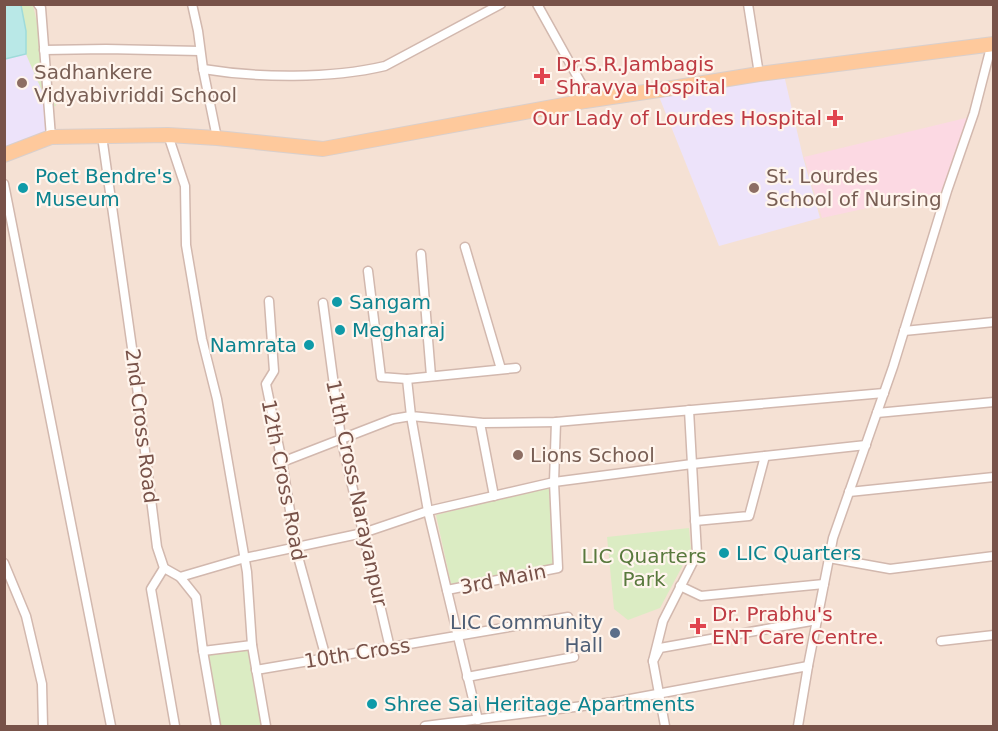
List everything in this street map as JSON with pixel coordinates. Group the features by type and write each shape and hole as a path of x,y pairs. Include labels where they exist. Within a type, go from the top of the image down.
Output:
{"main road":[{"path":"4,155 51,137 102,136 168,135 323,149 591,101 759,74 993,42"}],"street":[{"path":"38,4 51,137"},
{"path":"192,4 202,69 217,138"},
{"path":"202,69 230,74 317,75 365,71 385,66 501,4"},
{"path":"537,4 591,101"},
{"path":"748,4 759,74"},
{"path":"798,726 833,538 904,331 947,191 974,113 993,42"},
{"path":"44,50 201,51"},
{"path":"168,135 185,186 186,245 202,339 217,399 245,558 252,645 266,726"},
{"name":"2nd Cross Road","path":"102,136 157,547 164,568"},
{"path":"4,184 111,726"},
{"path":"465,247 501,369"},
{"path":"421,254 431,376"},
{"path":"368,271 381,377 407,379 516,368"},
{"name":"12th Cross Road","path":"269,301 274,371 266,384 296,548 326,658"},
{"name":"11th Cross Narayanpur","path":"323,303 342,438 390,648"},
{"path":"904,331 993,322"},
{"path":"407,379 411,416 428,511 478,720"},
{"path":"282,462 393,419 411,416 480,423 556,422 884,393"},
{"path":"877,413 993,402"},
{"path":"665,726 653,660 663,621 697,554 689,410"},
{"path":"554,482 556,422"},
{"path":"480,423 494,496"},
{"path":"180,577 245,558 363,533 428,511 554,482 866,445"},
{"path":"695,521 749,516 765,456"},
{"path":"849,492 993,477"},
{"name":"3rd Main","path":"447,590 558,568 554,482"},
{"path":"829,558 890,569 993,556"},
{"path":"4,563 29,627 42,684 43,726"},
{"path":"175,726 151,589 164,568 180,577 196,597 202,651 216,726"},
{"path":"680,586 701,596 824,584"},
{"name":"10th Cross","path":"256,670 568,617"},
{"path":"653,660 660,648 676,644 817,620"},
{"path":"941,641 993,635"},
{"path":"202,651 252,645"},
{"path":"467,677 574,657"},
{"path":"425,726 660,694 808,666"}],"shaded area":[{"path":"4,5 993,5 993,726 5,726"},
{"name":"Sadhankere Vidyabivriddi School","path":"26,54 49,107 51,137 5,155 5,59"},
{"name":"St. Lourdes School of Nursing","path":"784,75 820,218 719,246 658,94"},
{"path":"970,117 945,191 822,218 804,157"}],"green space":[{"path":"21,5 33,5 56,106 49,107 26,54 26,31"},
{"path":"549,487 554,564 451,584 436,515"},
{"name":"LIC Quarters Park","path":"689,528 691,550 660,608 628,620 614,609 607,537"},
{"path":"252,645 266,726 216,726 203,651"}],"water":[{"path":"4,5 21,5 26,31 26,54 5,59"}],"place":[{"name":"Dr.S.R.Jambagis Shravya Hospital","path":"542,76"},
{"name":"Sadhankere Vidyabivriddi School","path":"22,83"},
{"name":"Our Lady of Lourdes Hospital","path":"835,118"},
{"name":"Poet Bendre's Museum","path":"23,188"},
{"name":"St. Lourdes School of Nursing","path":"754,188"},
{"name":"Sangam","path":"337,302"},
{"name":"Megharaj","path":"340,330"},
{"name":"Namrata","path":"309,345"},
{"name":"Lions School","path":"518,455"},
{"name":"LIC Quarters","path":"724,553"},
{"name":"Dr. Prabhu's ENT Care Centre.","path":"698,626"},
{"name":"LIC Community Hall","path":"615,633"},
{"name":"Shree Sai Heritage Apartments","path":"372,704"}]}
